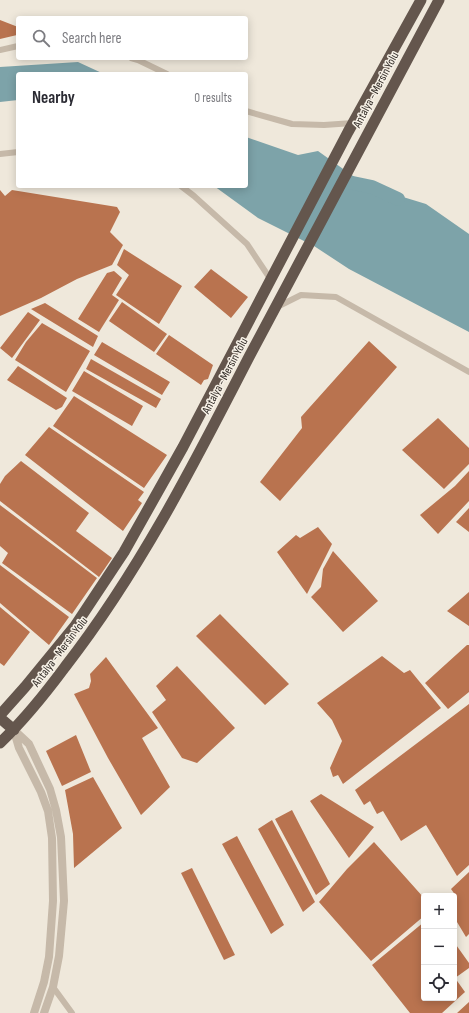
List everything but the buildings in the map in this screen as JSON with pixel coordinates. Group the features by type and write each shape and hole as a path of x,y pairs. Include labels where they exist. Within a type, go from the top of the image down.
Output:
{"highway":[{"name":"Antalya - Mersin Yolu","path":"0,714 25,687 75,626 124,552 183,447 350,128 421,0"},
{"name":"Antalya - Mersin Yolu","path":"0,743 14,730 41,699 88,638 138,562 198,457 274,309 439,0"},
{"path":"0,718 14,730"}],"street":[{"path":"0,50 16,46"},
{"path":"138,60 163,72"},
{"path":"248,112 292,124 324,125 350,128"},
{"path":"0,154 16,152"},
{"path":"184,188 247,244 273,276"},
{"path":"274,309 301,295 336,297 469,372"},
{"path":"14,730 29,744 50,789 61,837 64,901 59,956 53,987 44,1013"},
{"path":"14,730 19,748 41,792 48,811 52,838 53,901 49,957 44,982 34,1013"},
{"path":"53,987 72,1013"}],"water":[{"path":"78,62 100,72 16,72 16,100 0,102 0,67"},
{"path":"248,138 298,155 318,151 367,186 426,204 469,234 469,332 349,269 314,246 258,218 217,188 248,188"}],"waterway":[{"path":"348,182 372,187 398,199"}]}
